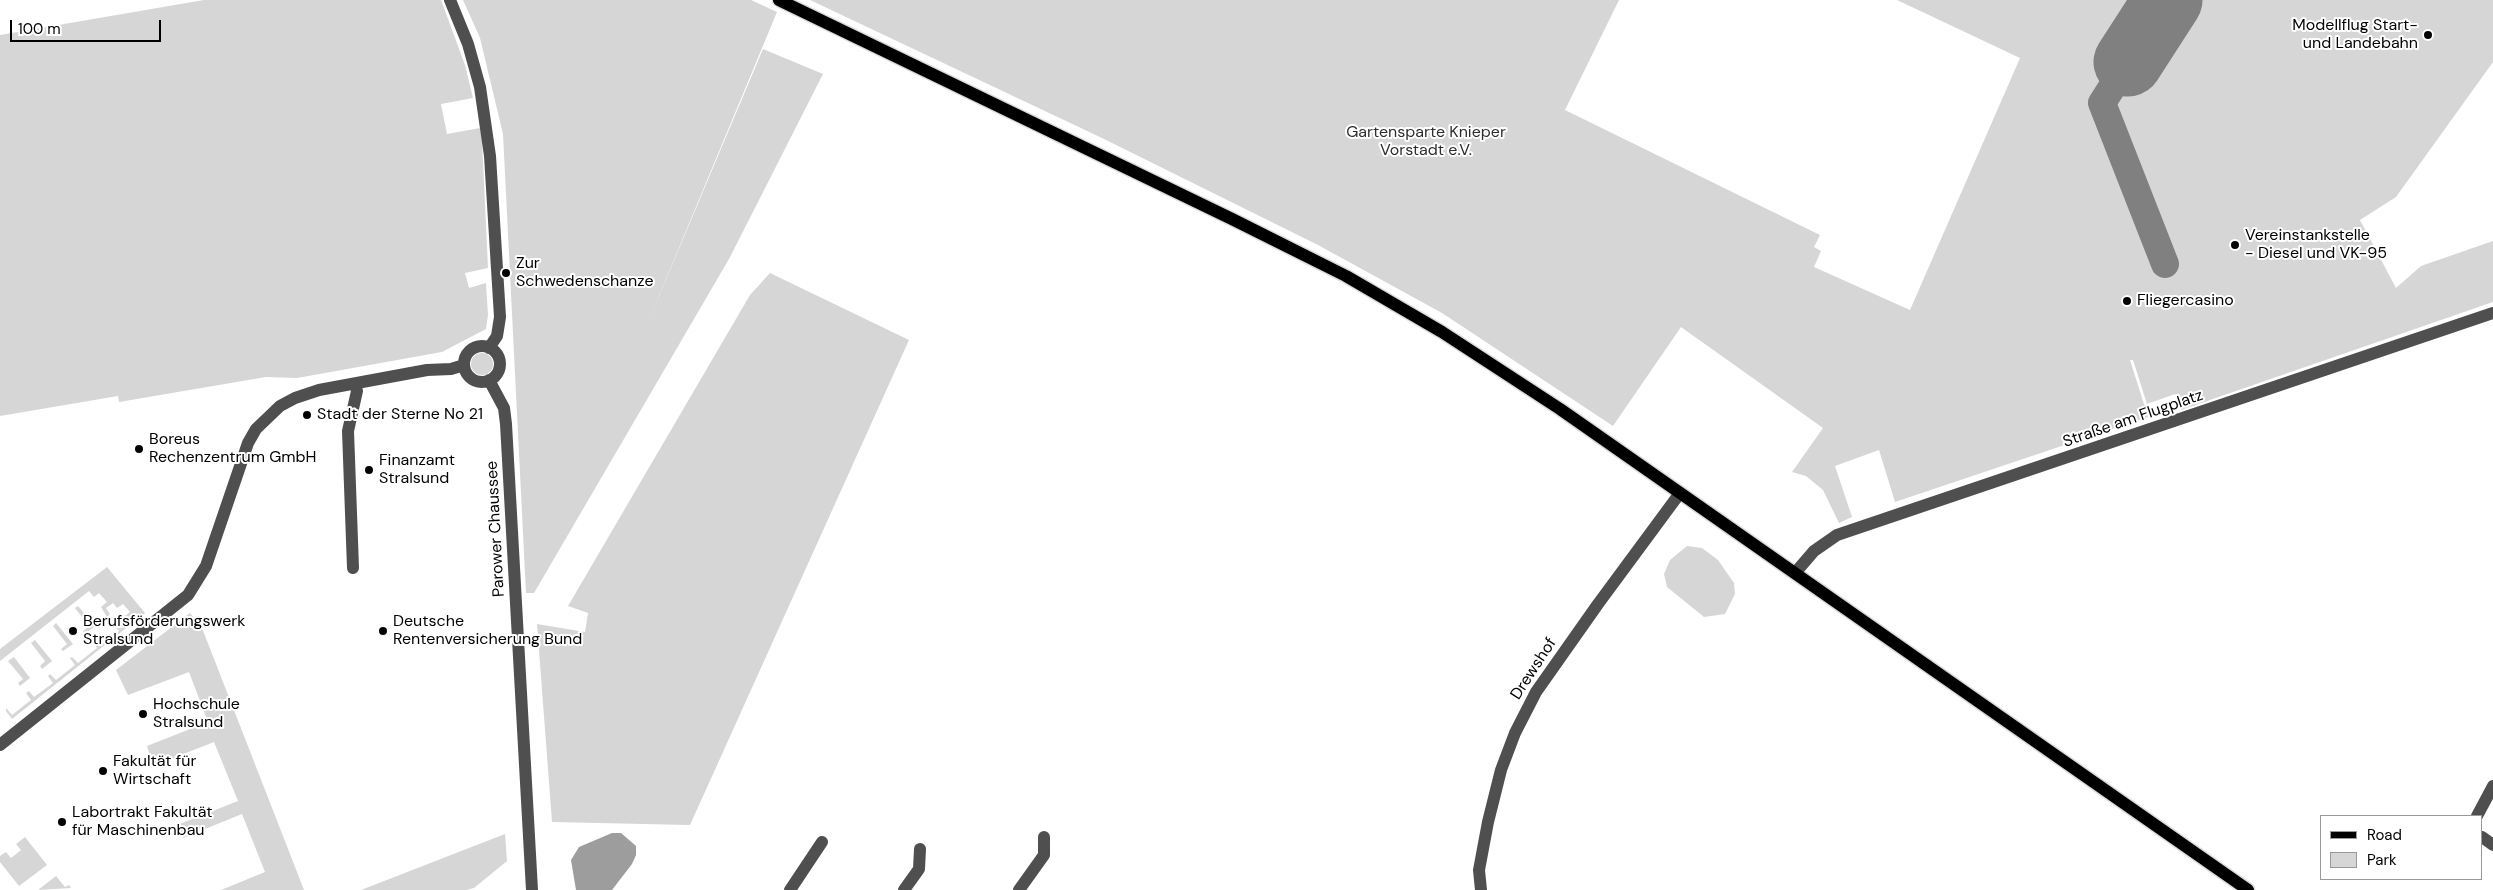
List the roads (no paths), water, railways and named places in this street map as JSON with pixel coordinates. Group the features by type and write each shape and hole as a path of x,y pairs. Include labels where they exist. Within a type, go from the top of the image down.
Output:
{"main road":[{"path":"779,0 1232,219 1391,301 1488,362 1680,493 2248,890"}],"street":[{"path":"450,0 475,65 484,107 489,147 500,316 497,336 489,348"},
{"name":"Straße am Flugplatz","path":"1794,573 1814,551 1837,535 2493,313"},
{"path":"483,346 489,348 499,361 498,372 489,380 478,381 468,376 464,365 467,353 472,349 483,346"},
{"path":"0,745 188,595 206,566 248,443 256,429 280,406 295,398 319,390 427,370 451,369 464,365"},
{"name":"Parower Chaussee","path":"489,380 504,408 506,424 532,890"},
{"path":"353,568 348,431 357,391"},
{"name":"Drewshof","path":"1481,890 1479,870 1488,822 1501,770 1514,733 1536,692 1680,493"},
{"path":"2478,815 2493,786"},
{"path":"1019,890 1044,855 1044,836"},
{"path":"790,890 822,842"},
{"path":"904,890 919,868 920,850"}],"place":[{"name":"Modellflug Start- und Landebahn","path":"2428,35"},
{"name":"Vereinstankstelle - Diesel und VK-95","path":"2235,245"},
{"name":"Zur Schwedenschanze","path":"506,273"},
{"name":"Fliegercasino","path":"2127,301"},
{"name":"Stadt der Sterne No 21","path":"307,415"},
{"name":"Boreus Rechenzentrum GmbH","path":"139,449"},
{"name":"Finanzamt Stralsund","path":"369,470"},
{"name":"Berufsförderungswerk Stralsund","path":"73,631"},
{"name":"Deutsche Rentenversicherung Bund","path":"383,631"},
{"name":"Hochschule Stralsund","path":"143,714"},
{"name":"Fakultät für Wirtschaft","path":"103,771"},
{"name":"Labortrakt Fakultät für Maschinenbau","path":"62,822"}],"park label":[{"name":"Gartensparte Knieper Vorstadt e.V.","path":"1426,142"}]}
